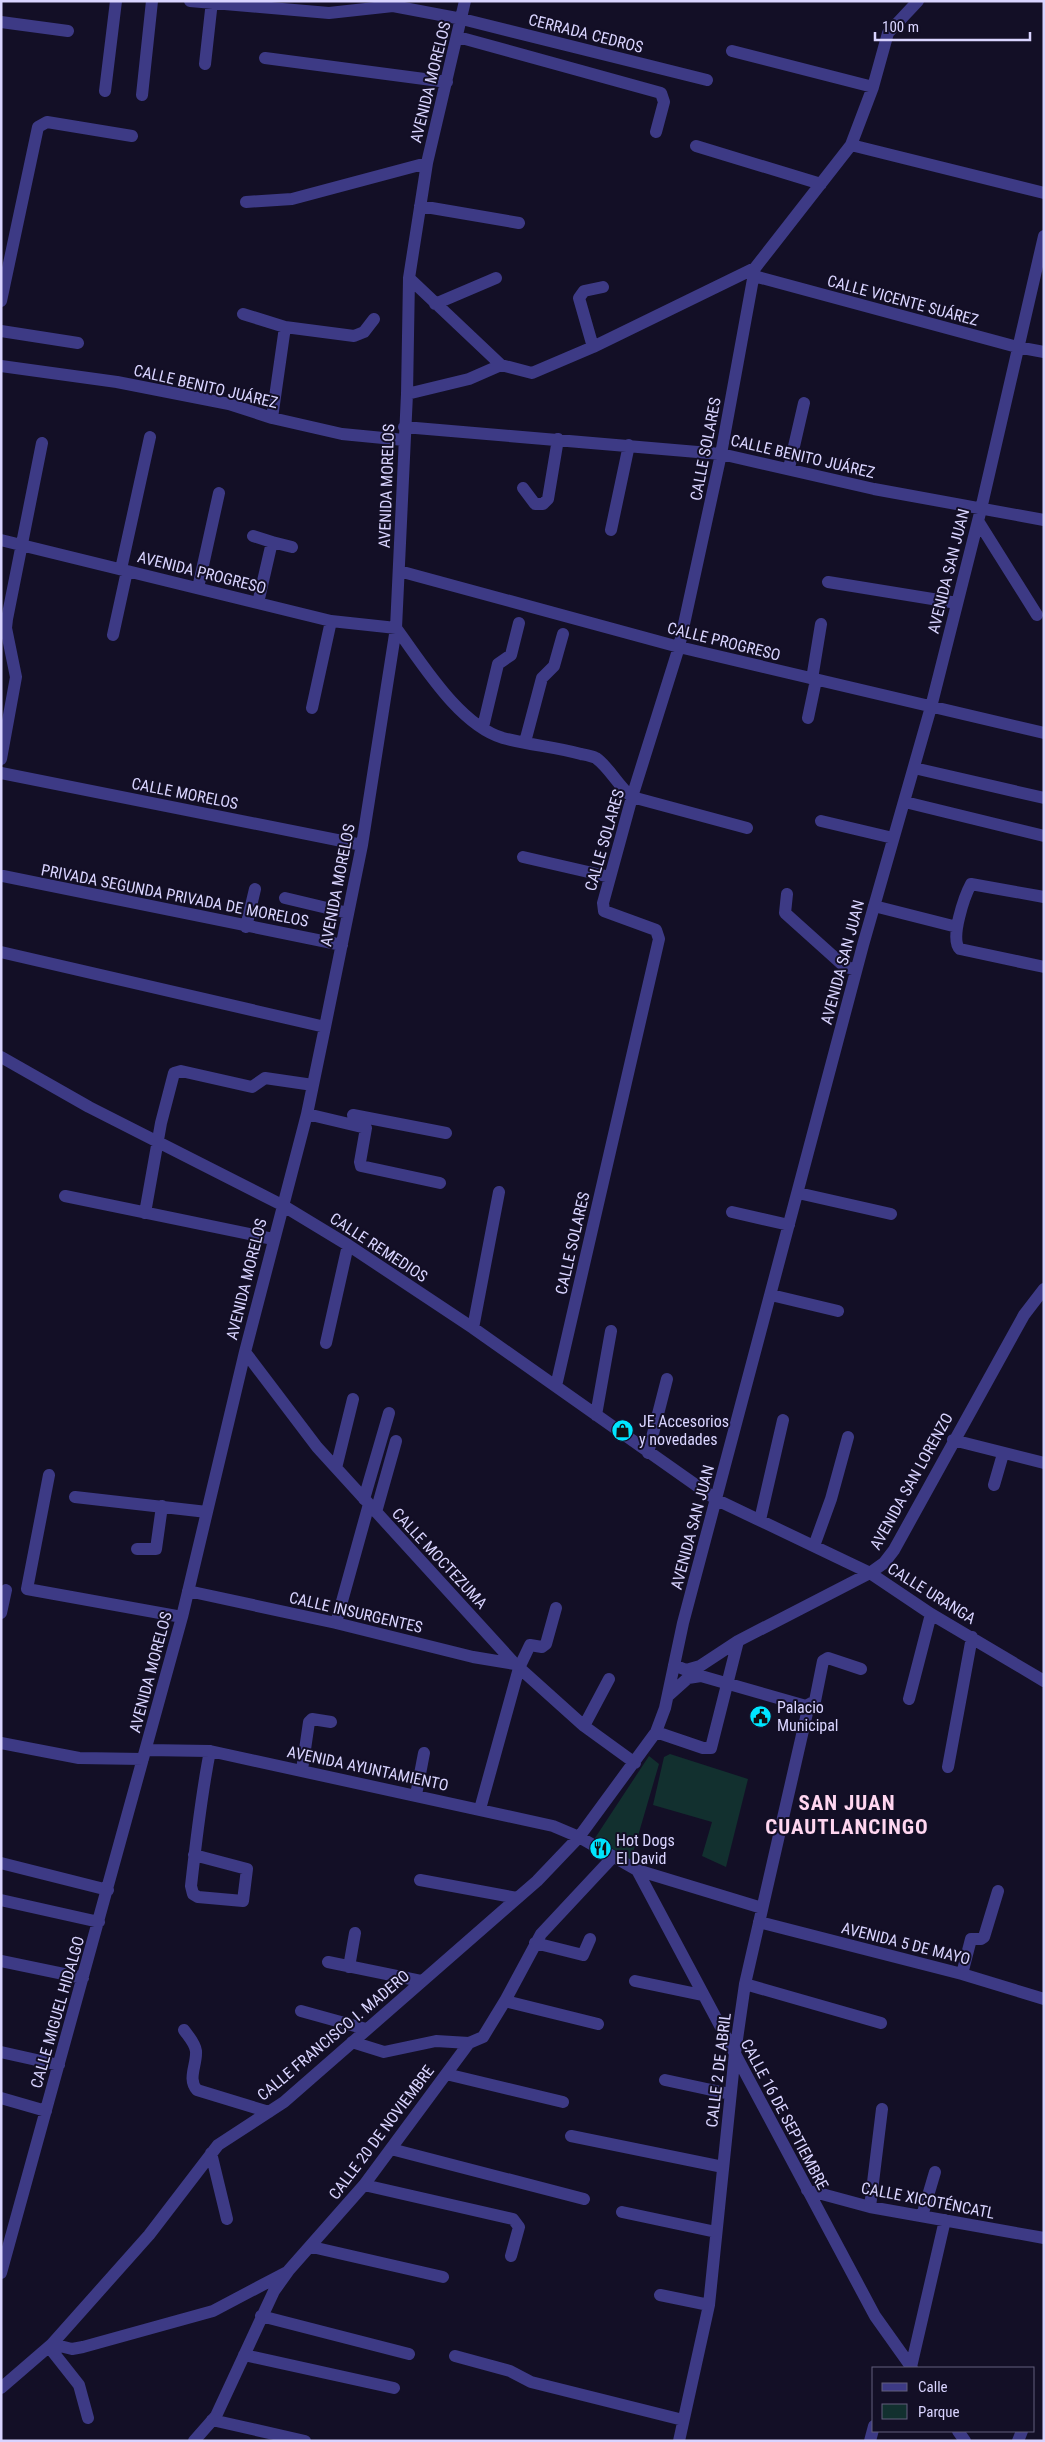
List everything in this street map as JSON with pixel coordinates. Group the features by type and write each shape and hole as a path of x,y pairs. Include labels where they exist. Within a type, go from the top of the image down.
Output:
{"street":[{"path":"105,91 116,1"},
{"path":"142,95 152,1"},
{"name":"CERRADA CEDROS","path":"190,1 329,7 393,3 707,80"},
{"name":"AVENIDA MORELOS","path":"144,1755 182,1617 273,1239 308,1110 362,845 396,628 407,394 409,278 427,163 458,38 465,1"},
{"name":"CALLE SOLARES","path":"556,1386 659,939 656,930 604,911 603,903 632,797 679,647 721,454 754,272 851,145 872,87 888,33 918,1"},
{"path":"205,64 212,3"},
{"path":"1,22 68,30"},
{"path":"458,38 660,93 664,102 656,132"},
{"path":"732,51 872,87"},
{"path":"265,58 447,82"},
{"path":"1,301 38,127 47,122 132,136"},
{"path":"851,145 1044,193"},
{"path":"696,146 821,184"},
{"path":"246,202 292,199 427,163"},
{"path":"420,206 519,223"},
{"name":"AVENIDA SAN JUAN","path":"668,1695 683,1623 856,970 931,707 979,515 1044,236"},
{"name":"CALLE SOLARES","path":"501,366 532,373 593,347 754,272"},
{"name":"CALLE VICENTE SUÁREZ","path":"754,272 1017,347 1044,352"},
{"path":"407,394 468,379 501,366 409,278"},
{"path":"435,304 496,278"},
{"path":"593,347 579,298 584,291 603,287"},
{"path":"243,314 286,327 354,336 364,332 374,319"},
{"path":"272,418 286,327"},
{"path":"1,331 78,343"},
{"name":"CALLE BENITO JUÁREZ","path":"1,366 117,382 229,404 272,418 342,434 404,433 558,439 721,454 789,468 979,515 1044,520"},
{"path":"789,468 804,403"},
{"path":"112,635 150,437"},
{"path":"523,488 535,504 543,504 548,499 558,439"},
{"path":"1,759 6,705 16,676 6,628 7,619 42,443"},
{"path":"612,530 629,445"},
{"path":"198,588 219,493"},
{"path":"979,515 1037,616"},
{"path":"253,536 292,547"},
{"name":"AVENIDA PROGRESO","path":"1,540 332,621 396,628"},
{"path":"258,603 272,542"},
{"name":"CALLE PROGRESO","path":"399,571 679,647 1044,734"},
{"path":"828,582 957,603"},
{"path":"312,708 332,621"},
{"path":"483,727 498,664 511,654 520,624"},
{"path":"808,718 821,624"},
{"path":"396,628 450,699 465,715 483,727 501,737 559,748 595,758 624,791 632,797 747,828"},
{"path":"525,742 542,678 554,666 563,634"},
{"path":"914,768 1044,798"},
{"name":"CALLE MORELOS","path":"1,773 362,845"},
{"path":"905,802 1044,836"},
{"path":"821,821 893,838"},
{"path":"523,857 610,877"},
{"name":"PRIVADA SEGUNDA PRIVADA DE MORELOS","path":"3,876 246,927 342,944"},
{"path":"1044,897 1026,892 971,884 957,927 957,947 998,958 1044,966"},
{"path":"246,927 255,889"},
{"path":"788,894 785,913 844,966 856,970"},
{"path":"284,898 348,913"},
{"path":"874,906 957,927"},
{"path":"1,952 325,1027"},
{"name":"CALLE REMEDIOS","path":"1,1057 159,1144 282,1205 348,1245 473,1328 717,1500"},
{"path":"144,1213 174,1074 178,1071 252,1087 265,1078 313,1085"},
{"path":"308,1110 446,1133"},
{"path":"308,1110 366,1128 360,1162 362,1166 440,1183"},
{"path":"473,1328 499,1192"},
{"path":"798,1193 891,1214"},
{"path":"65,1196 273,1239"},
{"path":"732,1212 789,1225"},
{"path":"326,1343 348,1245"},
{"name":"AVENIDA SAN LORENZO","path":"674,1665 686,1670 692,1669 738,1641 870,1573 884,1563 894,1550 953,1440 1024,1315 1044,1288"},
{"path":"771,1295 838,1311"},
{"path":"596,1416 611,1331"},
{"name":"CALLE MOCTEZUMA","path":"245,1352 300,1426 336,1468 517,1666 584,1726 635,1763"},
{"path":"648,1453 667,1379"},
{"path":"336,1468 353,1399"},
{"path":"336,1623 369,1505 389,1413"},
{"path":"760,1520 783,1420"},
{"path":"814,1546 831,1499 848,1437"},
{"path":"953,1440 1044,1463"},
{"path":"369,1505 396,1441"},
{"path":"994,1485 1003,1454"},
{"path":"49,1475 27,1589 182,1617"},
{"path":"75,1497 207,1512"},
{"name":"CALLE URANGA","path":"717,1500 870,1573 931,1614 1044,1681"},
{"path":"137,1549 156,1549 162,1506"},
{"path":"1,1613 6,1590"},
{"name":"CALLE INSURGENTES","path":"188,1591 336,1623 517,1666"},
{"path":"480,1809 517,1666 530,1645 542,1647 546,1644 556,1608"},
{"path":"909,1699 931,1614"},
{"path":"948,1767 972,1637"},
{"path":"656,1732 703,1748 711,1748 738,1641"},
{"path":"668,1695 688,1678 701,1676 806,1706 815,1701 823,1661 828,1658 861,1669"},
{"path":"584,1726 609,1679"},
{"name":"CALLE FRANCISCO I. MADERO","path":"1,2388 51,2345 149,2235 211,2153 230,2135 269,2112 352,2042 517,1898 579,1837 656,1732 663,1716 668,1695"},
{"name":"CALLE 2 DE ABRIL","path":"680,2441 709,2305 734,2053 745,1984 807,1713 806,1706"},
{"path":"302,1770 309,1722 312,1720 331,1722"},
{"name":"AVENIDA AYUNTAMIENTO","path":"1,1743 79,1758 210,1751 302,1770 553,1826 579,1837 612,1858 637,1870 762,1908"},
{"path":"194,1855 247,1868 243,1901 198,1896 193,1894 191,1886 194,1855 199,1809 210,1751"},
{"path":"416,1795 424,1753"},
{"name":"CALLE MIGUEL HIDALGO","path":"1,2274 144,1755"},
{"name":"CALLE 20 DE NOVIEMBRE","path":"194,2441 212,2420 261,2316 289,2270 312,2247 364,2185 469,2042 476,2041 488,2032 535,1943 554,1918 612,1858"},
{"path":"1,1863 108,1890"},
{"name":"CALLE 16 DE SEPTIEMBRE","path":"637,1870 702,1995 875,2316 909,2367"},
{"path":"420,1880 517,1898"},
{"path":"962,1974 971,1939 981,1939 984,1937 998,1891"},
{"path":"1,1900 99,1922"},
{"name":"AVENIDA 5 DE MAYO","path":"759,1922 962,1974 1044,1999"},
{"path":"349,1967 355,1933"},
{"path":"535,1943 584,1955 590,1938"},
{"path":"1,1961 83,1978"},
{"path":"328,1962 421,1981"},
{"path":"636,1981 702,1995"},
{"path":"745,1984 880,2023"},
{"path":"505,2001 598,2024"},
{"path":"301,2011 366,2029"},
{"path":"184,2030 192,2041 196,2052 192,2079 197,2090 269,2112"},
{"path":"352,2042 384,2052 436,2041 469,2042"},
{"path":"1,2052 59,2065"},
{"path":"446,2074 563,2102"},
{"path":"664,2080 730,2094"},
{"path":"1,2098 46,2111"},
{"path":"870,2207 882,2109"},
{"path":"571,2136 723,2167"},
{"path":"391,2148 584,2199"},
{"path":"211,2153 226,2219"},
{"path":"922,2216 935,2172"},
{"path":"364,2185 513,2219 519,2228 511,2256"},
{"name":"CALLE XICOTÉNCATL","path":"807,2190 870,2207 1044,2238"},
{"path":"622,2212 716,2232"},
{"path":"909,2367 945,2220"},
{"path":"312,2247 443,2277"},
{"path":"51,2345 72,2349 83,2347 202,2315 289,2270"},
{"path":"660,2295 709,2305"},
{"path":"261,2316 409,2354"},
{"path":"51,2345 79,2385 88,2418"},
{"path":"244,2355 394,2388"},
{"path":"455,2356 510,2371 531,2382 683,2420"},
{"path":"212,2420 305,2441"}],"green space":[{"path":"670,1754 748,1779 726,1867 702,1856 712,1822 653,1805 664,1757"},
{"path":"649,1756 659,1764 631,1860 595,1838"}],"place":[{"name":"JE Accesorios y novedades","path":"623,1430"},
{"name":"Palacio Municipal","path":"761,1716"},
{"name":"Hot Dogs El David","path":"600,1849"}],"district":[{"name":"SAN JUAN CUAUTLANCINGO","path":"847,1815"}]}
